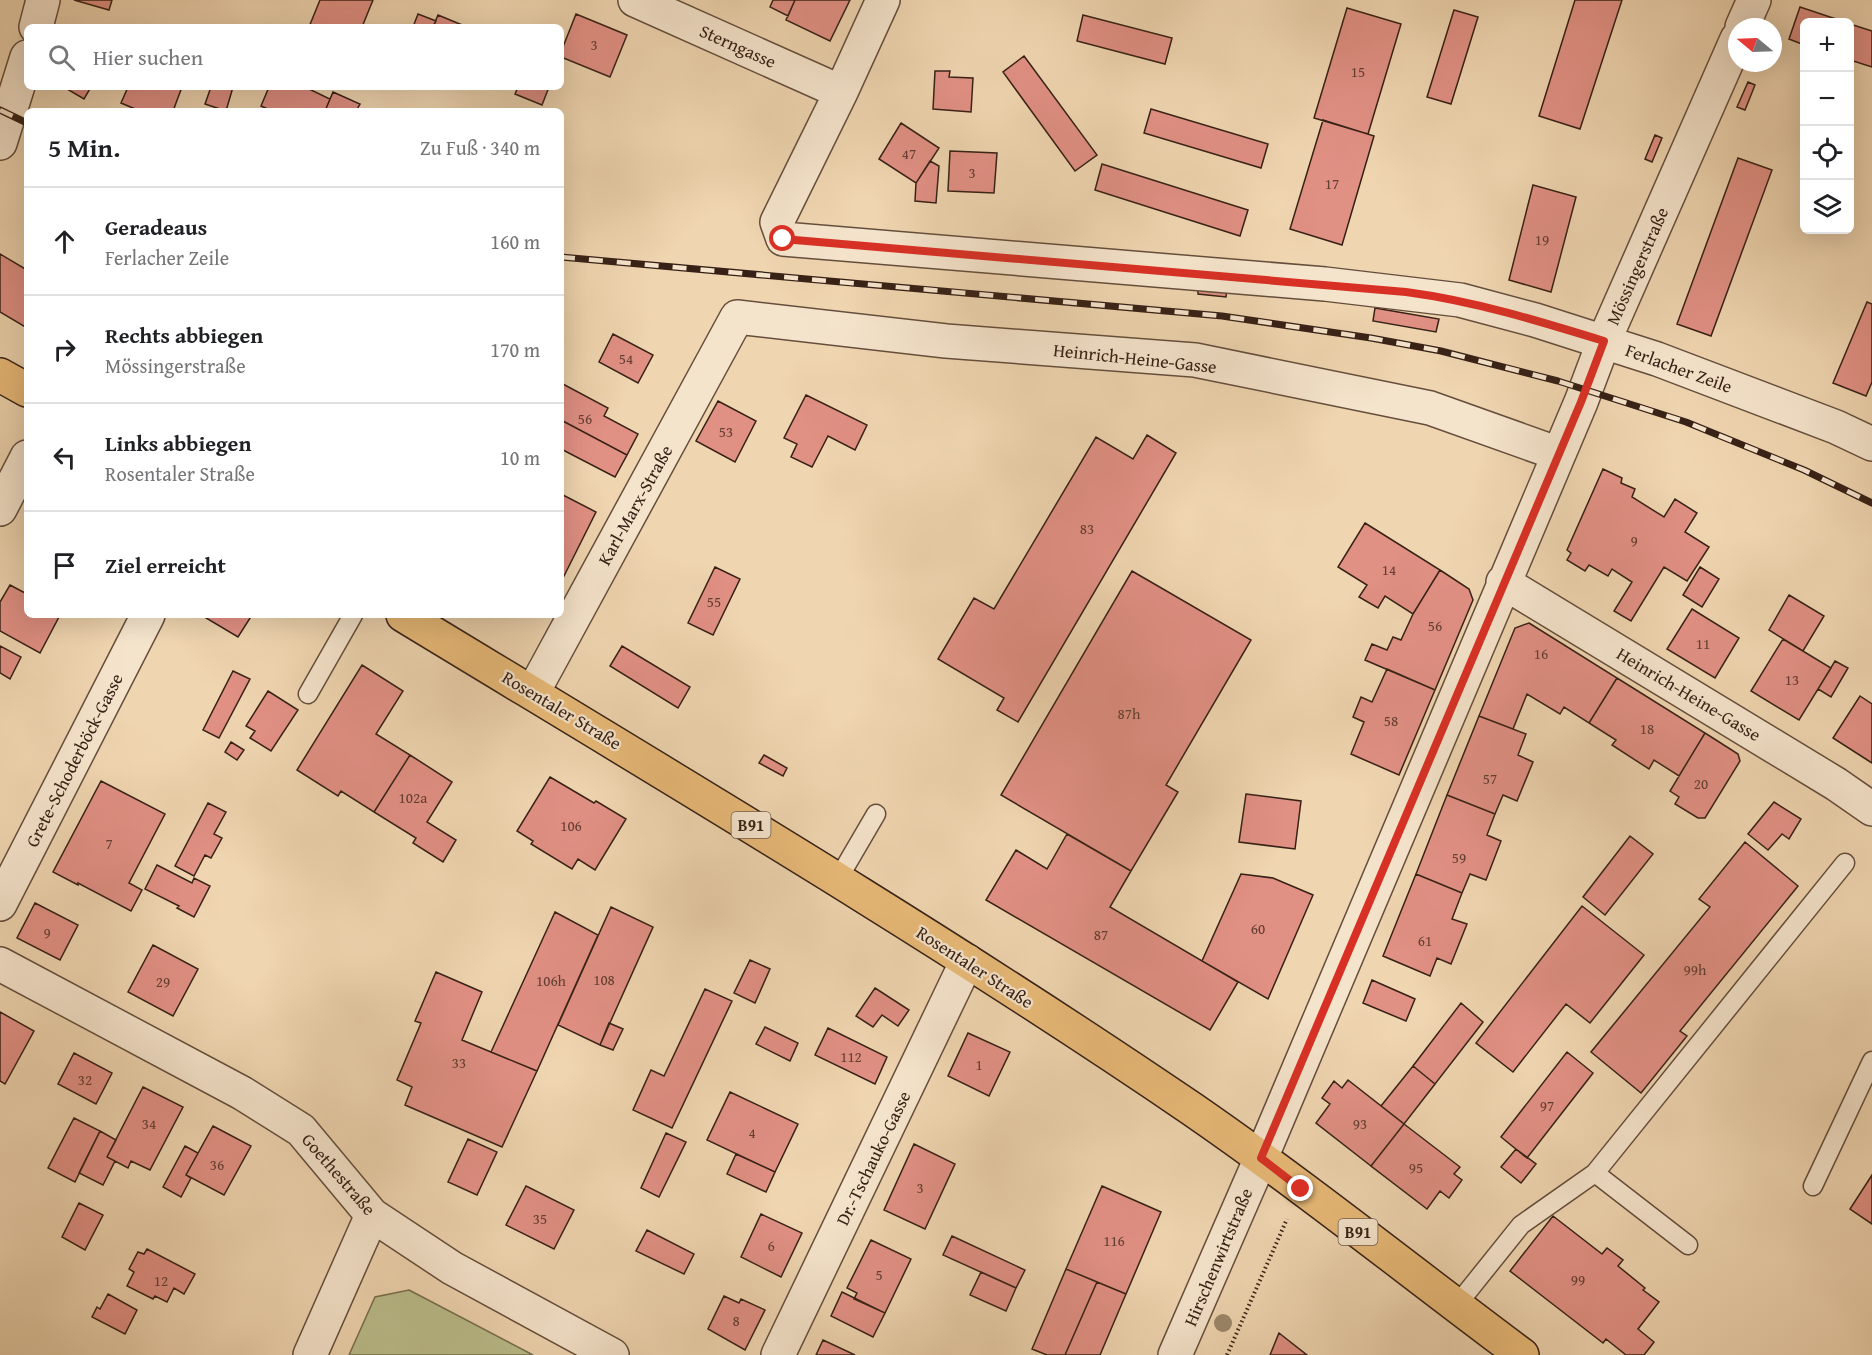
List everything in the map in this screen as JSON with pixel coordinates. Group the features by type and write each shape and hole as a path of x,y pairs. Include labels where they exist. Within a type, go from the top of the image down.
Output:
{"main road":[{"path":"0,375 24,388"},
{"name":"Rosentaler Straße","path":"408,618 838,879 1192,1109 1261,1158 1522,1355"}],"street":[{"path":"37,24 43,0"},
{"name":"Sterngasse","path":"635,0 841,92"},
{"path":"841,92 883,0"},
{"path":"1746,18 1754,0"},
{"name":"Mössingerstraße","path":"1261,1158 1559,454 1604,341 1728,59"},
{"path":"0,143 24,67"},
{"name":"Ferlacher Zeile","path":"841,92 777,222 783,239 1314,283 1434,296 1486,306 1657,358 1826,423 1872,444"},
{"name":"Heinrich-Heine-Gasse","path":"737,317 946,341 1195,360 1430,408 1559,454"},
{"name":"Karl-Marx-Straße","path":"533,692 737,317"},
{"path":"0,509 24,463"},
{"name":"Heinrich-Heine-Gasse","path":"1503,582 1836,784 1872,809"},
{"name":"Grete-Schoderböck-Gasse","path":"0,904 146,618"},
{"name":"Dr.-Tschauko-Gasse","path":"778,1355 967,961"},
{"name":"Goethestraße","path":"0,963 242,1093 301,1130 372,1215 452,1268 612,1355"},
{"name":"Hirschenwirtstraße","path":"1175,1355 1261,1158"},
{"path":"310,1355 372,1215"}],"lane":[{"path":"308,694 351,618"},
{"path":"838,879 876,814"},
{"path":"1456,1306 1521,1225 1595,1173 1845,863"},
{"path":"1813,1186 1872,1061"},
{"path":"1595,1173 1688,1245"}],"path":[{"path":"1227,1355 1301,1189"}],"green space":[{"path":"409,1290 533,1355 349,1355 375,1297"}],"building":[{"path":"74,0 112,0 109,10"},
{"path":"320,0 373,0 363,24 310,24"},
{"path":"773,0 795,0 788,16 770,7"},
{"path":"795,0 850,0 830,41 786,20"},
{"path":"1575,0 1622,0 1580,129 1539,116"},
{"path":"1800,7 1833,18 1800,18 1800,43 1789,39"},
{"path":"1347,8 1401,24 1368,134 1314,118"},
{"path":"1454,10 1478,17 1451,104 1427,97"},
{"path":"418,14 436,21 434,24 414,24"},
{"path":"576,14 627,35 610,77 564,58 564,44"},
{"path":"438,15 460,24 434,24"},
{"path":"1083,15 1172,38 1165,64 1077,41"},
{"path":"1854,25 1872,31 1872,67 1854,61"},
{"path":"1024,56 1097,155 1075,171 1003,72"},
{"path":"935,71 950,71 949,77 973,78 971,112 933,109"},
{"path":"1748,82 1755,85 1745,110 1737,107"},
{"path":"69,90 89,90 84,99"},
{"path":"127,90 181,90 174,108 133,108 121,103"},
{"path":"210,90 232,90 227,108 205,104"},
{"path":"268,90 311,90 330,99 326,108 265,108 261,106"},
{"path":"517,90 548,90 542,105 515,94"},
{"path":"333,92 360,104 358,108 326,108"},
{"path":"1151,109 1268,144 1261,168 1144,133"},
{"path":"1323,120 1374,136 1342,245 1290,229"},
{"path":"901,123 939,148 916,183 879,159"},
{"path":"1655,135 1662,138 1652,162 1645,159"},
{"path":"950,151 997,153 994,193 948,191"},
{"path":"1738,158 1772,170 1711,336 1677,324"},
{"path":"930,161 939,166 936,203 915,201 916,183"},
{"path":"1102,164 1248,210 1240,236 1095,190"},
{"path":"1533,185 1576,197 1551,292 1509,280"},
{"path":"0,254 24,268 24,326 0,312"},
{"path":"1227,286 1226,297 1198,294 1198,288"},
{"path":"1867,302 1872,304 1872,382 1866,396 1833,383"},
{"path":"1375,308 1439,319 1436,332 1373,321"},
{"path":"613,334 653,355 638,383 599,362"},
{"path":"564,385 608,408 604,416 638,434 627,455 564,422"},
{"path":"806,395 867,425 855,450 828,436 812,467 791,457 797,444 784,438"},
{"path":"718,401 756,421 735,462 696,441"},
{"path":"564,422 627,455 615,477 564,451"},
{"path":"1147,435 1176,453 1018,722 997,710 1004,698 938,659 974,598 994,609 1096,437 1133,459"},
{"path":"1603,469 1622,478 1621,483 1635,489 1632,497 1664,517 1675,499 1697,513 1685,532 1709,547 1687,581 1664,567 1631,621 1614,611 1632,582 1612,569 1608,576 1589,565 1585,571 1567,560 1571,553 1567,550"},
{"path":"564,496 596,512 564,576"},
{"path":"1365,523 1440,570 1413,614 1385,596 1378,608 1359,597 1367,585 1338,567"},
{"path":"715,567 740,579 713,635 688,623"},
{"path":"1700,567 1719,579 1702,607 1683,595"},
{"path":"1440,570 1469,589 1473,600 1435,690 1365,660 1372,644 1387,650 1393,637 1401,640 1413,614"},
{"path":"1132,571 1251,640 1166,785 1178,792 1131,871 1001,795"},
{"path":"10,585 24,592 24,618 58,618 40,653 0,631 0,602"},
{"path":"1789,595 1824,616 1803,651 1769,630"},
{"path":"1692,609 1739,638 1715,678 1667,649"},
{"path":"206,618 250,618 238,637"},
{"path":"1529,623 1617,678 1589,723 1564,707 1560,714 1527,694 1513,729 1479,716 1515,628"},
{"path":"1783,639 1831,668 1799,720 1751,691"},
{"path":"0,646 21,657 10,679 0,673"},
{"path":"622,646 690,687 678,708 610,666"},
{"path":"1835,661 1848,668 1831,697 1818,689"},
{"path":"362,665 403,691 376,734 410,755 374,812 341,791 338,796 297,770"},
{"path":"1387,669 1435,690 1399,775 1351,754 1364,722 1353,717 1361,697 1372,702"},
{"path":"233,671 250,679 219,738 203,730"},
{"path":"1617,678 1705,733 1679,776 1654,760 1649,769 1612,745 1616,740 1589,723"},
{"path":"268,691 298,710 271,751 250,738 255,731 246,726"},
{"path":"1860,696 1872,704 1872,763 1833,738"},
{"path":"1479,716 1526,734 1518,755 1533,762 1517,801 1503,795 1495,814 1447,795"},
{"path":"1705,733 1738,754 1740,761 1705,818 1698,818 1675,804 1679,797 1670,791"},
{"path":"231,742 244,750 237,760 225,752"},
{"path":"410,755 452,782 427,822 456,840 443,862 413,843 416,838 374,812"},
{"path":"764,755 787,768 783,776 759,763"},
{"path":"550,777 626,819 595,870 578,859 572,869 531,844 533,841 517,831"},
{"path":"101,781 165,814 129,883 142,890 131,911 53,872"},
{"path":"1246,794 1301,801 1295,849 1239,842"},
{"path":"1447,795 1495,814 1487,835 1501,841 1486,880 1470,874 1462,893 1416,874"},
{"path":"1774,802 1801,819 1789,839 1782,834 1768,850 1748,834"},
{"path":"208,803 226,812 214,834 222,838 211,858 205,855 194,876 175,866"},
{"path":"1067,834 1131,871 1110,907 1238,982 1210,1030 986,900 1016,850 1047,869"},
{"path":"1630,836 1653,854 1605,915 1583,897"},
{"path":"1745,842 1798,886 1680,1031 1687,1036 1641,1093 1591,1052 1710,907 1699,899"},
{"path":"157,865 192,883 194,878 210,886 194,917 177,908 179,906 145,889"},
{"path":"1241,874 1273,878 1313,895 1268,999 1202,961"},
{"path":"1416,874 1462,893 1452,919 1467,924 1451,964 1437,958 1430,976 1383,956"},
{"path":"35,903 78,925 60,960 17,938"},
{"path":"1582,906 1644,955 1590,1023 1566,1004 1513,1072 1476,1043"},
{"path":"611,907 653,927 600,1045 558,1025"},
{"path":"555,912 598,935 537,1071 491,1052"},
{"path":"153,945 198,969 173,1016 128,992"},
{"path":"750,960 770,969 755,1003 734,993"},
{"path":"436,972 482,992 462,1040 537,1071 502,1147 405,1105 412,1087 397,1080 421,1023 415,1021"},
{"path":"1372,980 1415,999 1406,1021 1363,1003"},
{"path":"875,988 909,1010 898,1026 882,1015 873,1027 856,1016"},
{"path":"705,989 732,1001 672,1128 633,1110 651,1070 664,1076"},
{"path":"1461,1003 1483,1022 1435,1084 1413,1066"},
{"path":"0,1012 34,1031 5,1084 0,1081"},
{"path":"609,1023 623,1029 613,1050 600,1045"},
{"path":"765,1027 798,1043 790,1061 756,1044"},
{"path":"828,1028 887,1057 875,1084 815,1055"},
{"path":"968,1033 1010,1052 989,1096 948,1076"},
{"path":"1567,1052 1593,1073 1527,1158 1501,1137"},
{"path":"74,1053 112,1073 96,1104 58,1084"},
{"path":"1413,1066 1435,1084 1404,1124 1381,1106"},
{"path":"1348,1080 1404,1124 1371,1166 1316,1123 1330,1104 1322,1098 1334,1081 1342,1088"},
{"path":"143,1087 183,1107 150,1170 131,1161 128,1168 107,1157"},
{"path":"730,1092 798,1124 775,1172 707,1140"},
{"path":"74,1118 100,1131 75,1182 48,1168"},
{"path":"1404,1124 1460,1167 1454,1174 1462,1180 1449,1198 1440,1191 1427,1209 1371,1166"},
{"path":"213,1126 251,1146 224,1195 186,1175"},
{"path":"100,1131 116,1140 107,1157 115,1161 103,1185 79,1173"},
{"path":"666,1133 686,1142 659,1197 641,1188"},
{"path":"468,1139 497,1152 477,1195 448,1182"},
{"path":"914,1144 955,1164 925,1229 884,1210"},
{"path":"185,1146 198,1153 186,1175 191,1178 181,1197 163,1187"},
{"path":"1516,1149 1536,1164 1521,1183 1501,1167"},
{"path":"736,1154 775,1172 766,1192 727,1174"},
{"path":"1872,1175 1872,1224 1850,1209"},
{"path":"526,1186 574,1210 554,1249 506,1225"},
{"path":"1102,1186 1161,1212 1126,1294 1066,1269"},
{"path":"79,1203 103,1215 85,1250 62,1237"},
{"path":"761,1214 802,1233 781,1277 741,1257"},
{"path":"1553,1216 1602,1254 1607,1248 1623,1260 1618,1266 1659,1302 1638,1329 1654,1342 1644,1355 1626,1355 1606,1339 1603,1343 1510,1271"},
{"path":"647,1230 694,1254 684,1274 636,1251"},
{"path":"952,1236 1025,1270 1016,1288 943,1255"},
{"path":"871,1240 911,1259 885,1313 854,1299 857,1293 847,1288"},
{"path":"147,1249 195,1274 184,1294 174,1288 167,1302 155,1296 153,1299 127,1286 134,1272 129,1269 138,1252 144,1254"},
{"path":"1066,1269 1097,1282 1065,1355 1047,1355 1032,1349"},
{"path":"981,1272 1016,1288 1006,1311 970,1295"},
{"path":"1097,1282 1126,1294 1100,1355 1065,1355"},
{"path":"842,1292 885,1313 873,1337 831,1316"},
{"path":"108,1294 137,1310 125,1334 92,1317 97,1307 100,1309"},
{"path":"724,1296 739,1303 741,1299 765,1310 745,1350 708,1329"},
{"path":"1279,1333 1307,1355 1270,1355"},
{"path":"823,1340 855,1355 816,1355"}],"railway":[{"path":"0,110 24,122"},
{"path":"564,257 1222,316 1441,351 1558,381 1686,422 1804,470 1872,503"}],"route":[{"path":"783,239 1406,292 1486,306 1604,341 1581,402 1261,1158 1301,1189"}]}
